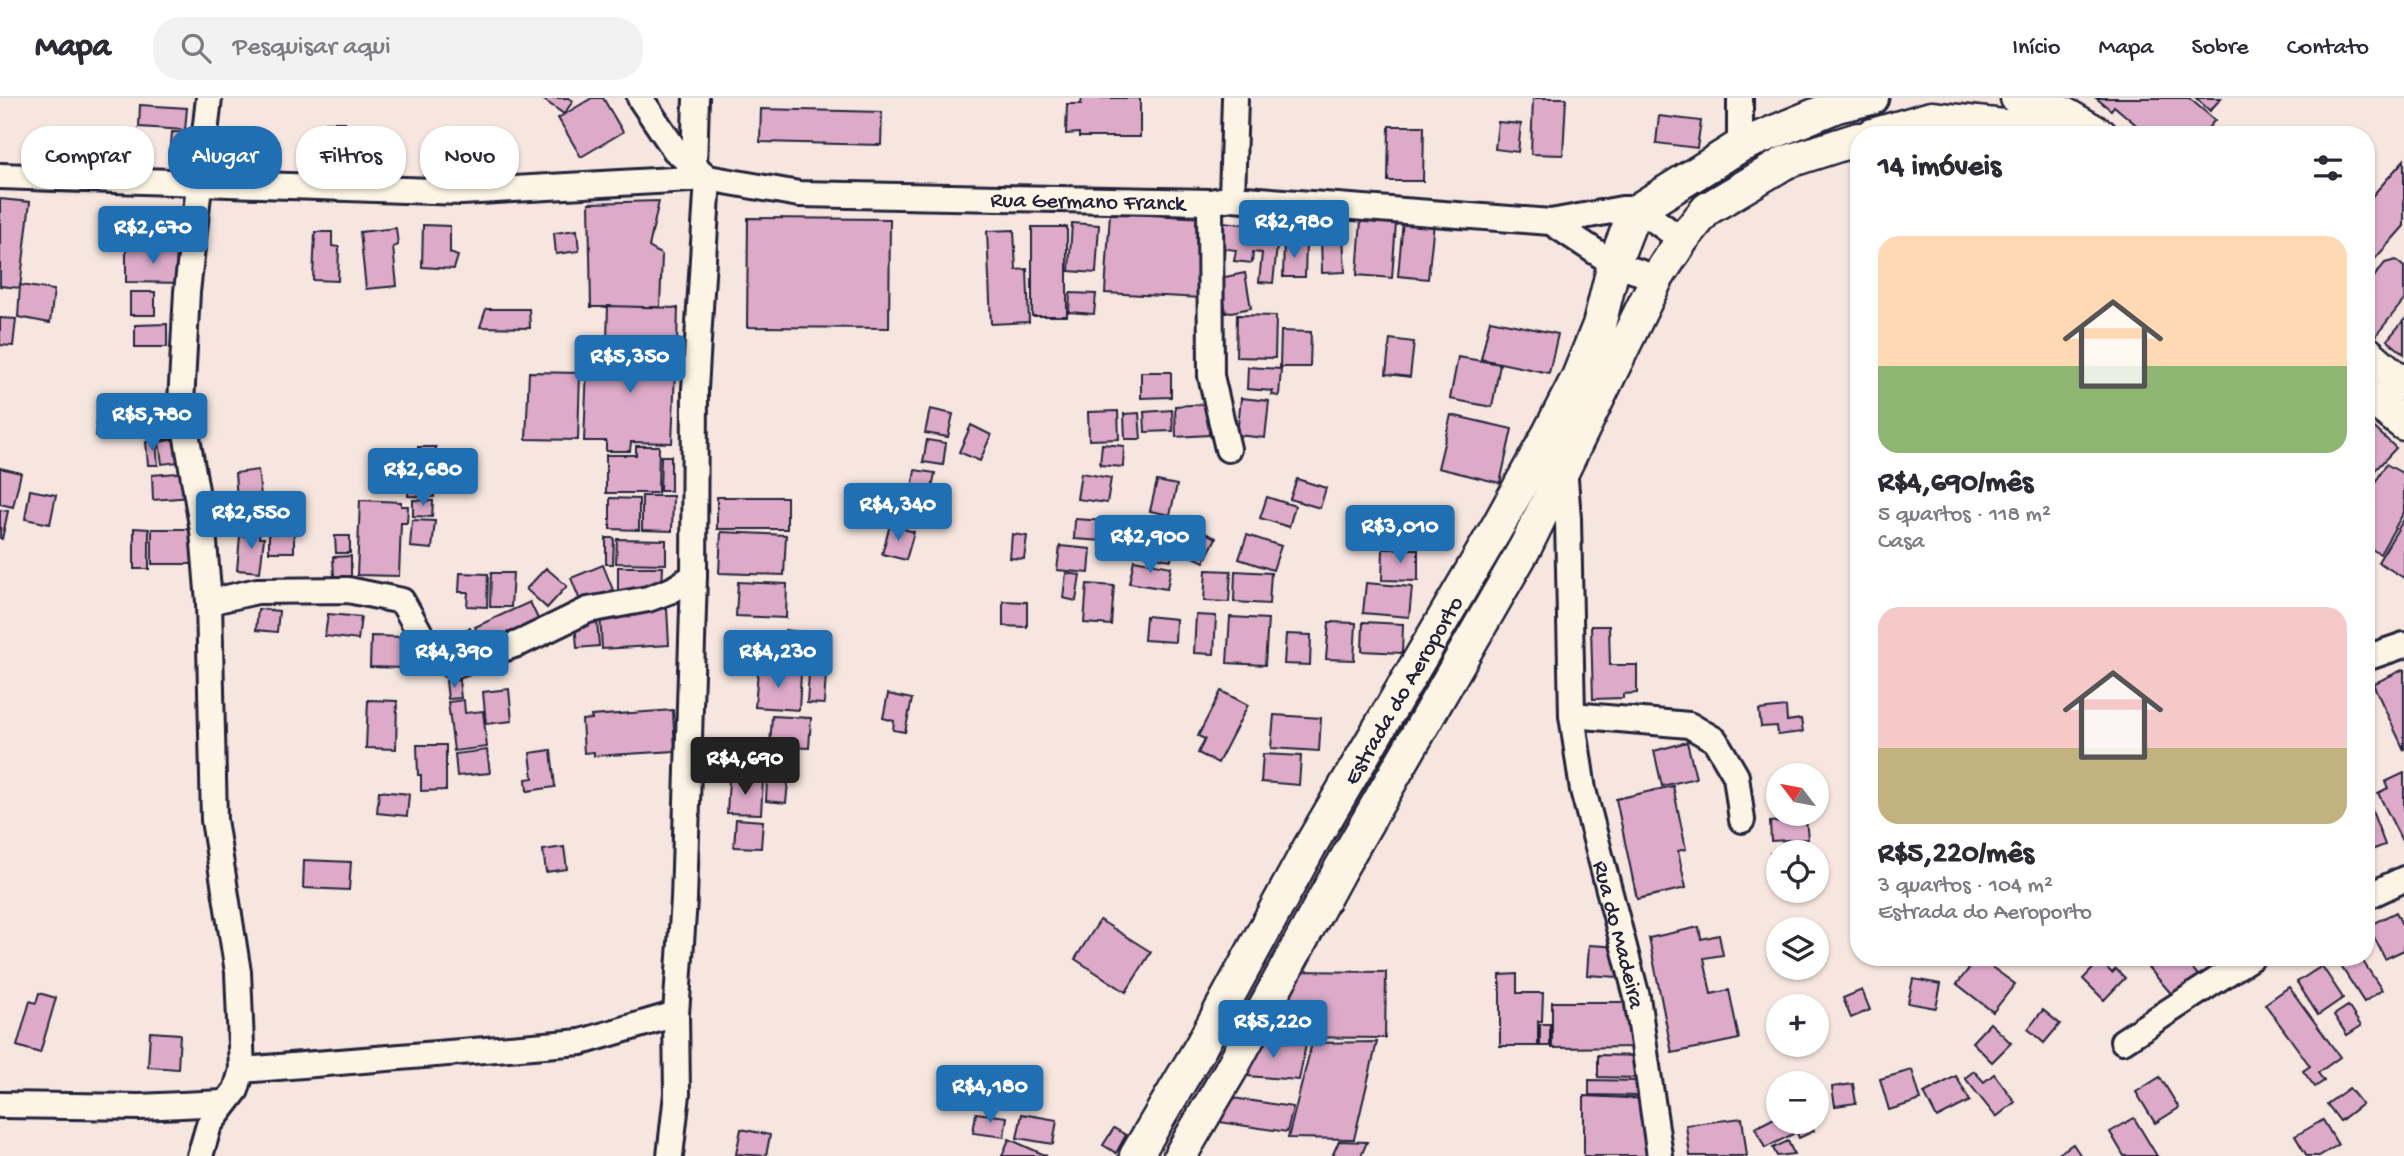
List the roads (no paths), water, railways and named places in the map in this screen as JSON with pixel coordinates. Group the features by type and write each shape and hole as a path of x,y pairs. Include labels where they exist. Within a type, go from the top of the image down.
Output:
{"main road":[{"name":"Rua Germano Franck","path":"1639,209 1740,146 1837,106 1872,98"},
{"path":"2017,98 2063,113 2085,126"},
{"path":"1903,126 1931,118 2004,126"},
{"path":"1657,278 1707,209 1786,162 1850,142"},
{"name":"Estrada do Aeroporto","path":"1180,1156 1230,1071 1339,871 1526,546 1565,467 1589,385 1614,264 1632,218 1639,209"},
{"name":"Estrada do Aeroporto","path":"1136,1156 1200,1048 1309,848 1499,524 1548,435 1589,385 1657,278"},
{"path":"2375,360 2404,385"},
{"path":"2375,401 2404,424"}],"street":[{"path":"206,126 209,98"},
{"path":"640,98 675,150 701,173"},
{"path":"670,1156 677,1094 676,1014 684,901 694,576 695,389 701,173 696,98"},
{"path":"1228,449 1211,376 1221,200 1235,98"},
{"path":"1740,98 1740,146"},
{"name":"Rua Germano Franck","path":"282,187 462,192 701,173 799,194 1221,200 1551,222 1622,209 1639,209"},
{"name":"Rua Germano Franck","path":"0,176 168,183"},
{"path":"199,189 187,292 181,403 203,531 209,602 214,820 238,972 242,1070 236,1090 223,1103 209,1125 200,1156"},
{"path":"1639,209 1682,240"},
{"name":"Rua Germano Franck","path":"1551,222 1614,264 1657,278"},
{"name":"Rua do Madeira","path":"1548,435 1565,467 1572,715 1583,790 1637,997 1660,1156"},
{"path":"209,602 257,591 335,590 348,590 402,601 429,649 453,666 520,643 588,610 648,599 672,590 694,576"},
{"path":"2375,654 2404,645"},
{"path":"1572,715 1689,725 1714,740 1736,776 1742,820"},
{"path":"2375,893 2404,879"},
{"path":"2123,1041 2238,966"},
{"path":"242,1070 580,1042 676,1014"},
{"path":"0,1105 139,1107 223,1103"}]}
